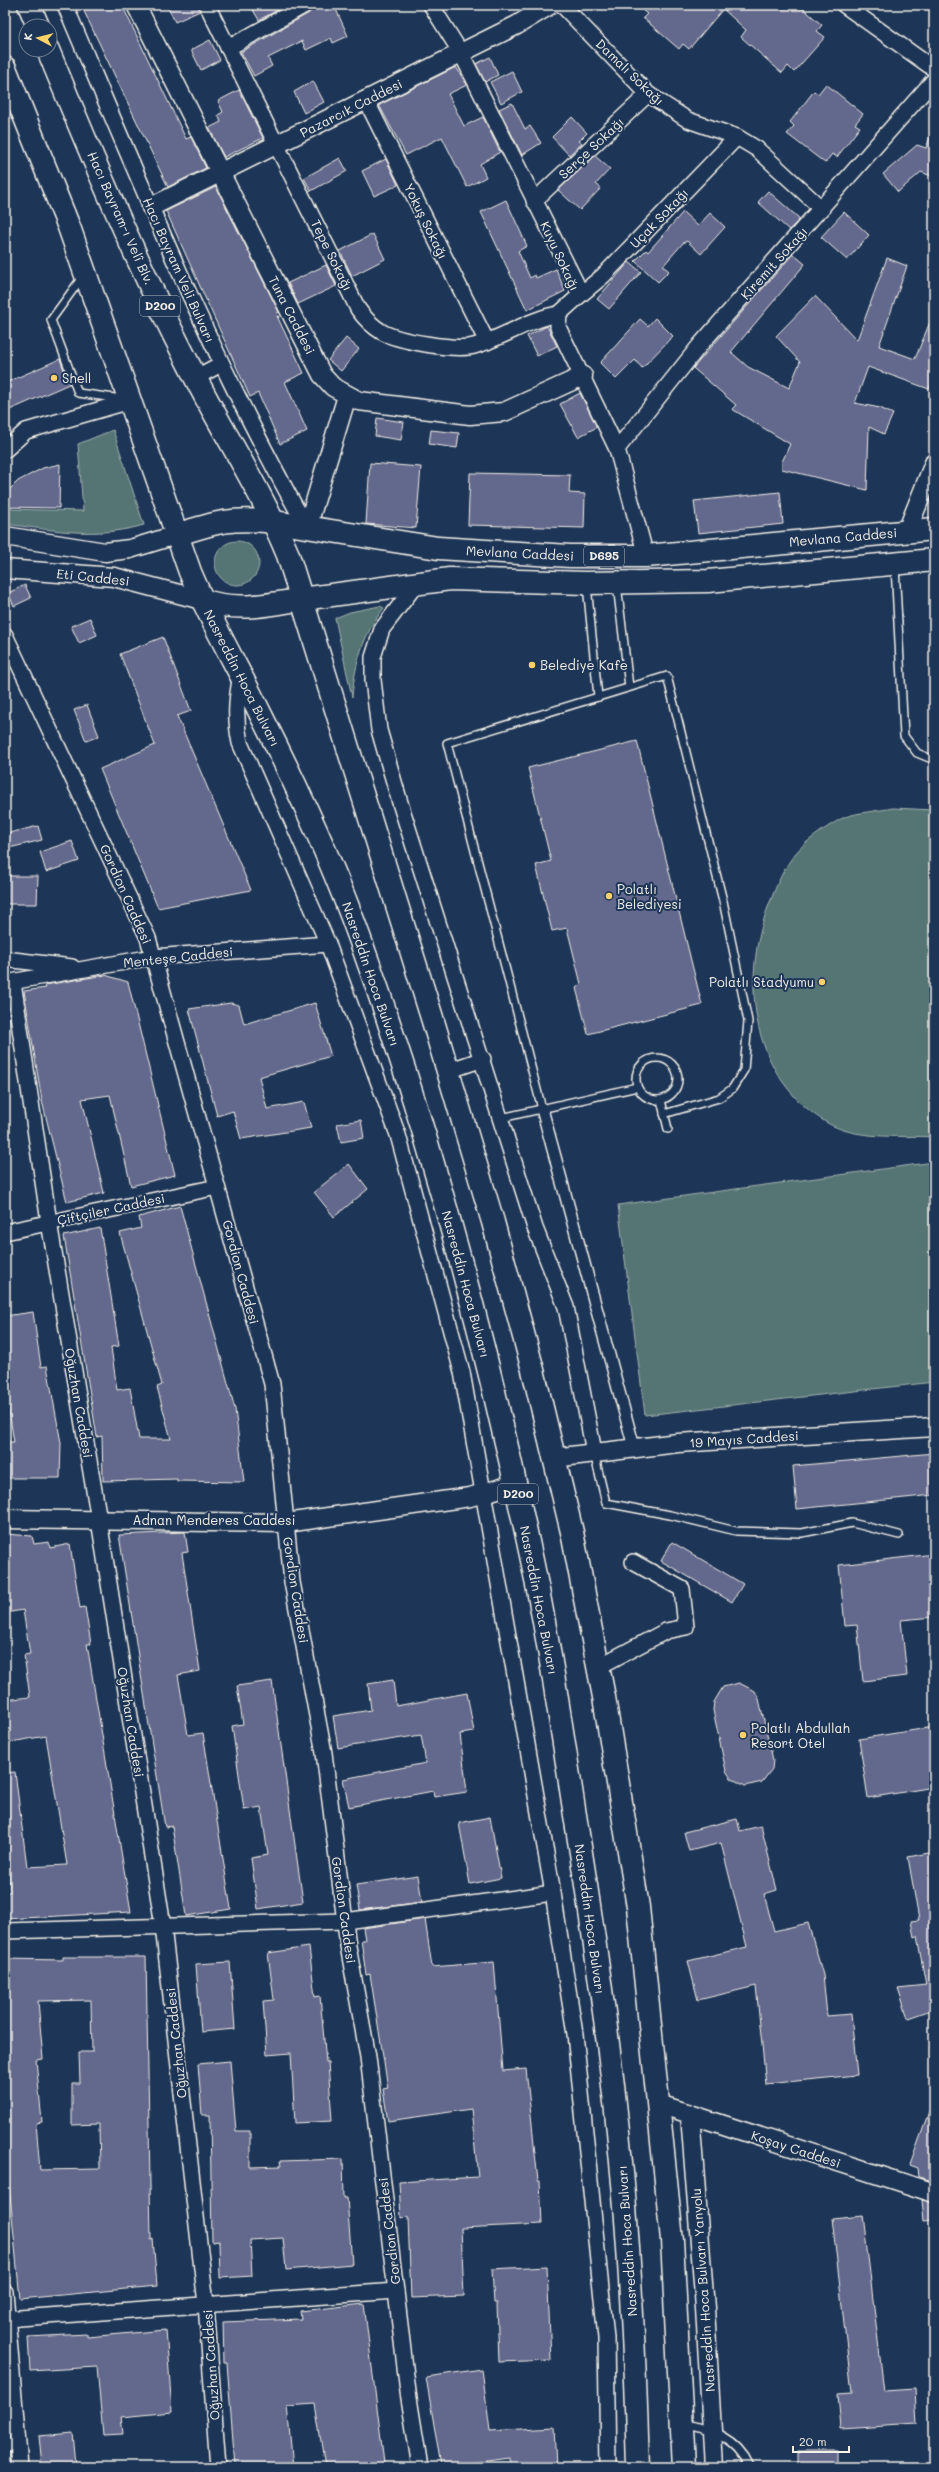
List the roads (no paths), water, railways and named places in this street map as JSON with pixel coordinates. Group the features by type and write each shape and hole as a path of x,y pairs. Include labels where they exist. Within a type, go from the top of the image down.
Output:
{"main road":[{"path":"29,5 35,18"},
{"name":"Hacı Bayram-ı Velî Blv.","path":"51,58 116,208 195,378 275,522 288,555 302,599"},
{"name":"D200","path":"5,68 69,227 176,535"},
{"name":"Mevlana Caddesi","path":"176,535 229,520 246,518 438,548 518,554 646,556 934,529"},
{"name":"Nasreddin Hoca Bulvarı","path":"176,535 202,600 278,748 331,864 387,1017 412,1092 448,1215 515,1484 528,1542 557,1699 595,1946 611,2073 630,2278 638,2467"},
{"name":"Mevlana Caddesi","path":"202,600 234,608 258,607 302,599 450,579 586,583 708,581 934,560"},
{"name":"D200","path":"302,599 448,1071 516,1306 572,1532 598,1668 638,1908 672,2240 683,2424 684,2467"}],"street":[{"name":"Hacı Bayram Veli Bulvarı","path":"65,5 151,207 221,364 263,448 307,528"},
{"name":"Tuna Caddesi","path":"136,5 322,375 333,387 347,396 359,401 470,415 488,415 504,412 583,376"},
{"name":"Tepe Sokağı","path":"207,5 358,309 372,325 393,336 446,347 472,347 545,317 559,314"},
{"path":"228,48 305,5"},
{"name":"Kuyu Sokağı","path":"432,5 460,53 577,285 579,296 559,314"},
{"name":"Pazarcık Caddesi","path":"151,207 278,146 366,100 517,25 550,5"},
{"name":"Damalı Sokağı","path":"562,5 648,94 688,120 737,137 757,149 776,164 822,209"},
{"path":"844,5 934,68"},
{"name":"Kiremit Sokağı","path":"617,448 700,345 822,209 934,80"},
{"name":"Serçe Sokağı","path":"534,202 648,94"},
{"name":"Yokuş Sokağı","path":"366,100 487,342"},
{"name":"Uçak Sokağı","path":"579,296 603,276 737,137"},
{"path":"559,314 558,327 617,448 646,556"},
{"path":"195,378 221,364"},
{"path":"307,528 347,396"},
{"path":"5,450 26,431 130,401"},
{"path":"907,531 934,463"},
{"name":"Eti Caddesi","path":"5,536 105,552 130,549 176,535"},
{"name":"Eti Caddesi","path":"5,568 114,577 202,600"},
{"path":"416,583 382,629 373,657 373,680 379,730 401,806 483,1059 535,1228 566,1307 594,1452"},
{"name":"Gordion Caddesi","path":"5,635 148,938 272,1384 292,1582 324,1753 345,1921 368,2057 408,2392 420,2467"},
{"path":"241,675 236,700 235,722 240,743 328,944 398,1135 462,1372 553,1894 575,2034 606,2338 608,2467"},
{"name":"Menteşe Caddesi","path":"9,983 153,957 328,944"},
{"path":"5,959 88,969"},
{"name":"Oğuzhan Caddesi","path":"9,983 99,1520 163,1926 206,2304 218,2467"},
{"path":"448,1071 483,1059"},
{"path":"542,1109 634,1447"},
{"name":"Çiftçiler Caddesi","path":"5,1232 217,1187"},
{"name":"19 Mayıs Caddesi","path":"554,1458 634,1447 934,1427"},
{"name":"Adnan Menderes Caddesi","path":"5,1519 286,1522 483,1493 515,1484"},
{"path":"598,1668 666,1631 686,1627 682,1589 633,1562"},
{"path":"5,1931 345,1921 553,1894"},
{"name":"Koşay Caddesi","path":"659,2104 934,2193"},
{"name":"Nasreddin Hoca Bulvarı Yanyolu","path":"690,2114 713,2431 714,2467"},
{"path":"6,2319 396,2291"},
{"path":"5,2292 12,2445 20,2467"}],"lane":[{"path":"85,273 51,320 78,393 130,401"},
{"path":"895,564 904,736 917,753 934,760"},
{"path":"586,583 598,697"},
{"path":"617,583 629,687"},
{"path":"542,1109 447,743 667,676 723,901 748,1021 744,1070 732,1089 719,1098 664,1114"},
{"path":"656,1058 669,1062 677,1072 677,1087 673,1093 661,1100 646,1098 637,1087 636,1074 644,1062 656,1058"},
{"path":"501,1118 637,1087"},
{"path":"661,1100 668,1129"},
{"path":"594,1452 606,1503 670,1515 736,1531 802,1533 852,1523 899,1534"},
{"path":"683,2424 713,2431 740,2448 750,2467"}],"place":[{"name":"Shell","path":"54,378"},
{"name":"Belediye Kafe","path":"532,665"},
{"name":"Polatlı Belediyesi","path":"609,896"},
{"name":"Polatlı Stadyumu","path":"822,982"},
{"name":"Polatlı Abdullah Resort Otel","path":"743,1735"}]}
